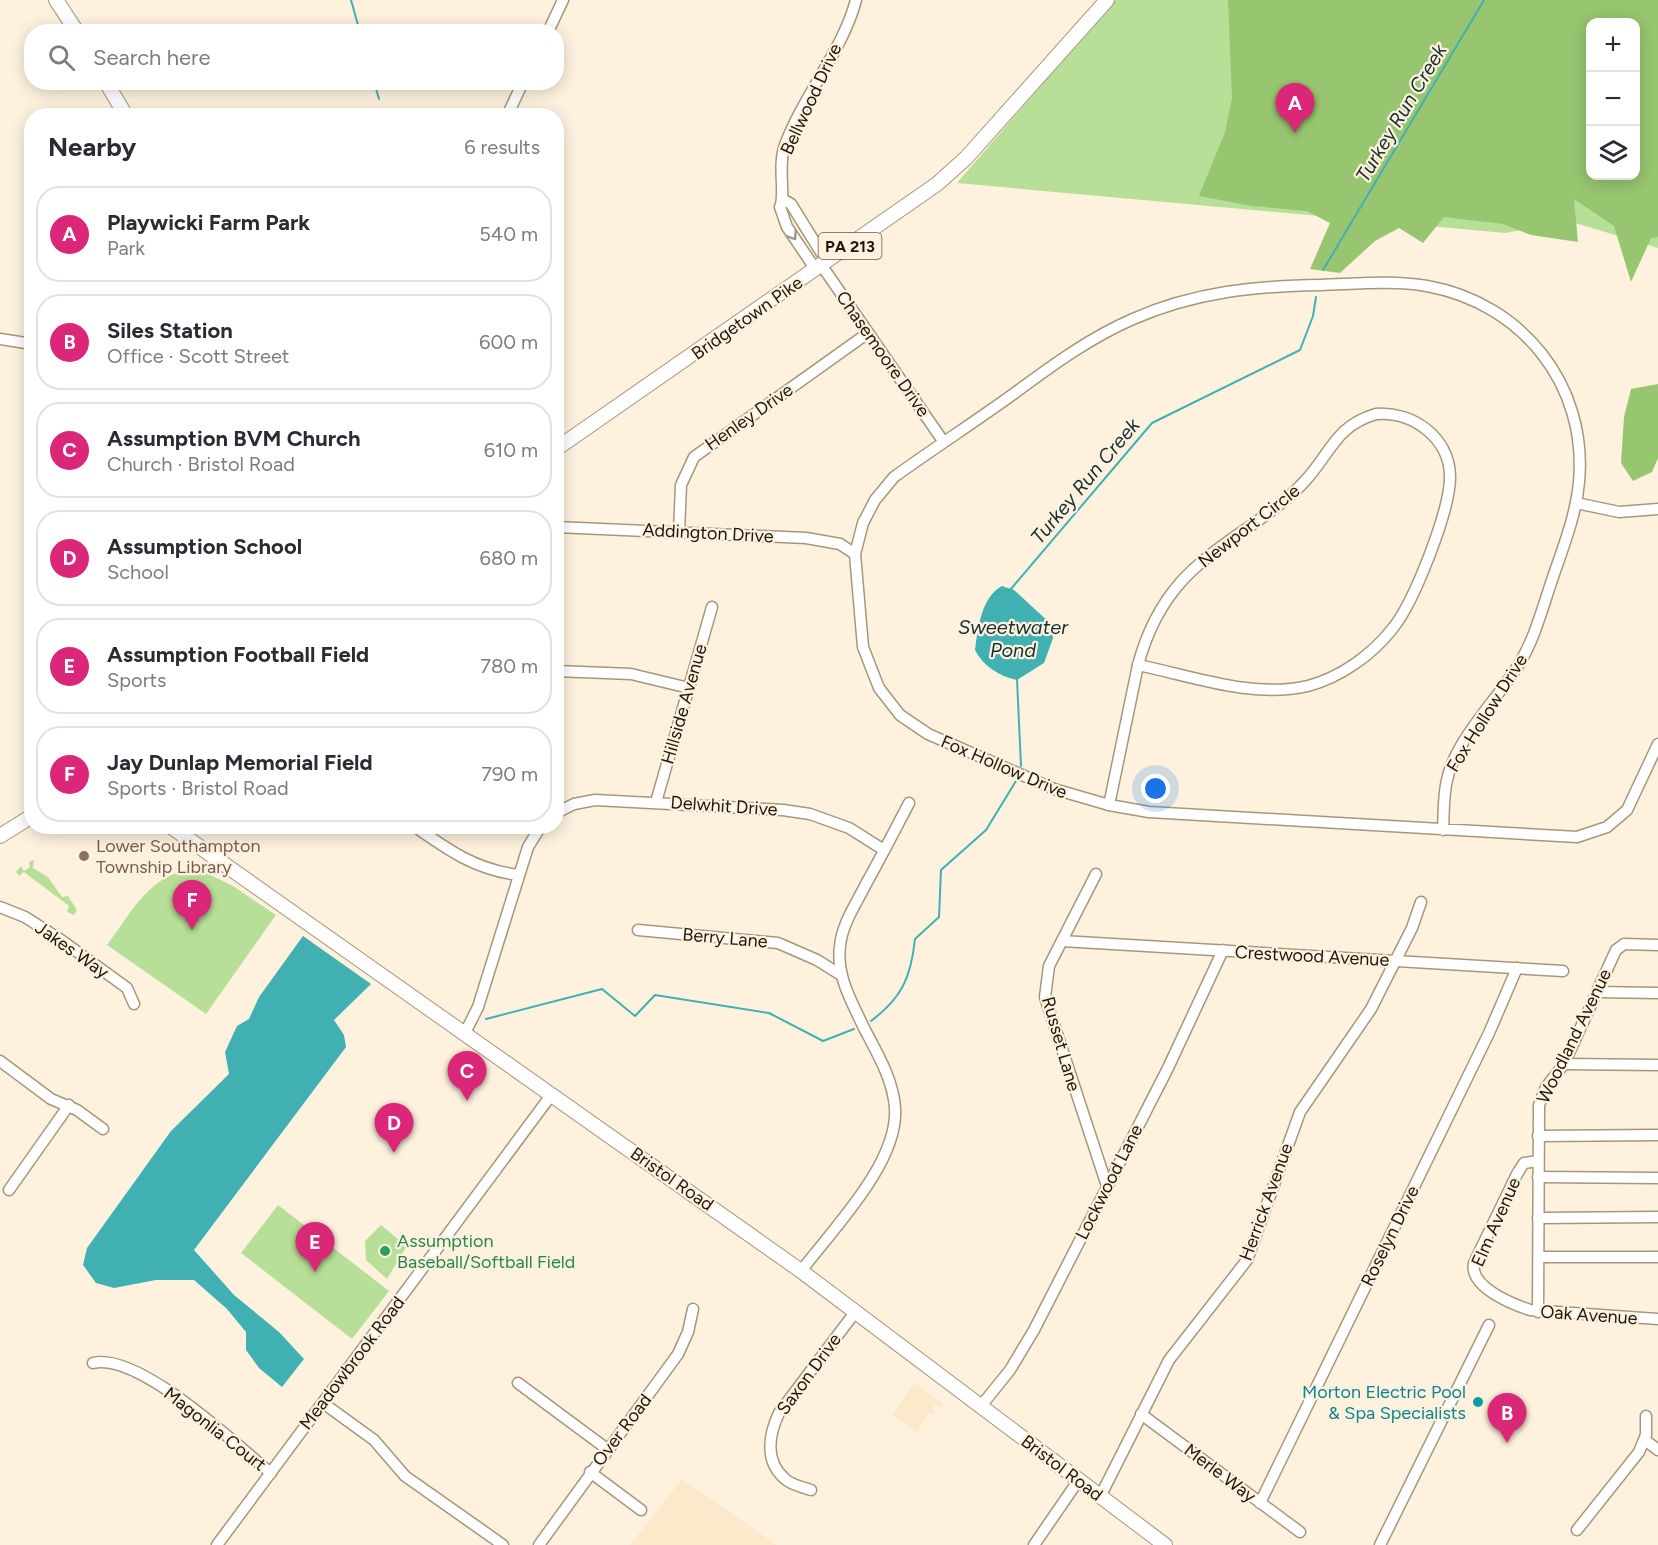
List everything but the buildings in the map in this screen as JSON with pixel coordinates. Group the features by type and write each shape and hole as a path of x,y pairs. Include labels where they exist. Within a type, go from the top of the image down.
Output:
{"main road":[{"path":"57,0 72,24"},
{"name":"Bridgetown Pike","path":"564,443 937,184 966,158 1107,0"},
{"path":"111,90 121,108"},
{"path":"0,836 24,821"},
{"name":"Bristol Road","path":"181,834 801,1271 1162,1544"}],"street":[{"path":"552,24 563,0"},
{"name":"Bellwood Drive","path":"822,266 784,222 780,207 784,200 780,168 785,145 845,27 856,0"},
{"path":"511,108 519,90"},
{"name":"Chasemoore Drive","path":"822,266 943,441"},
{"name":"Fox Hollow Drive","path":"1411,285 1450,291 1496,311 1523,332 1544,354 1564,388 1578,432 1580,462 1576,503 1526,651 1460,749 1449,771 1445,791 1443,830 1149,812 1109,805 1054,789 947,743 919,729 900,715 879,688 868,664 862,639 855,554 863,523 884,487 943,441 1091,340 1132,319 1173,303 1210,293 1256,287 1411,285"},
{"name":"Henley Drive","path":"679,532 681,485 694,457 868,333"},
{"path":"0,339 24,343"},
{"name":"Newport Circle","path":"1109,805 1138,665 1152,626 1180,583 1198,566 1289,496 1311,474 1329,447 1348,426 1377,414 1395,414 1415,421 1439,442 1448,460 1449,488 1421,579 1394,627 1357,663 1323,681 1279,690 1249,688 1138,665"},
{"path":"1576,503 1619,512 1658,509"},
{"name":"Addington Drive","path":"564,527 806,538 840,543 855,554"},
{"name":"Hillside Avenue","path":"656,802 712,607"},
{"path":"564,672 631,674 689,688"},
{"path":"1443,830 1563,837 1597,832 1627,810 1658,744"},
{"name":"Delwhit Drive","path":"564,809 574,804 595,800 783,810 810,814 849,828 884,849"},
{"path":"801,1271 876,1172 890,1145 895,1124 893,1096 885,1070 841,975 840,946 846,923 909,803"},
{"path":"426,834 470,863 485,869 519,875"},
{"path":"464,1035 478,1007 528,847 536,834"},
{"name":"Russet Lane","path":"1096,874 1046,976 1046,1007 1107,1186"},
{"name":"Herrick Avenue","path":"1100,1497 1176,1349 1247,1260 1300,1112 1356,1034 1396,961 1412,928 1421,902"},
{"name":"Jakes Way","path":"0,907 25,917 61,940 127,988 134,1004"},
{"name":"Berry Lane","path":"638,930 778,943 817,960 841,975"},
{"name":"Crestwood Avenue","path":"1062,941 1563,971"},
{"name":"Woodland Avenue","path":"1538,1312 1540,1100 1564,1064 1618,947 1624,944 1658,945"},
{"name":"Lockwood Lane","path":"981,1406 1022,1350 1168,1068 1223,950"},
{"name":"Roselyn Drive","path":"1260,1503 1489,1033 1517,968"},
{"path":"1597,992 1658,993"},
{"path":"0,1061 51,1099 69,1105 103,1129"},
{"path":"1564,1064 1658,1065"},
{"name":"Meadowbrook Road","path":"217,1545 552,1094"},
{"path":"9,1190 69,1105"},
{"path":"1538,1136 1658,1136"},
{"name":"Elm Avenue","path":"1490,1289 1476,1280 1473,1271 1474,1263 1522,1164 1538,1161"},
{"path":"1538,1177 1658,1178"},
{"path":"1538,1218 1658,1217"},
{"path":"1539,1257 1658,1257"},
{"name":"Oak Avenue","path":"1490,1289 1518,1306 1538,1312 1658,1319"},
{"name":"Over Road","path":"539,1545 678,1354 688,1332 693,1309"},
{"name":"Saxon Drive","path":"811,1490 786,1481 777,1471 770,1443 771,1429 779,1413 856,1311"},
{"path":"1380,1545 1489,1325"},
{"name":"Magonlia Court","path":"93,1363 118,1364 172,1392 270,1473"},
{"path":"518,1383 607,1449"},
{"path":"323,1403 374,1440 405,1476 503,1545"},
{"name":"Merle Way","path":"1141,1414 1300,1532"},
{"path":"1577,1530 1644,1440 1646,1416"},
{"path":"1644,1440 1658,1450"},
{"path":"590,1472 640,1510"},
{"path":"1034,1545 1078,1481"}],"shaded area":[{"path":"914,1383 945,1404 941,1408 935,1405 932,1409 936,1412 933,1415 929,1413 917,1432 892,1415"},
{"path":"682,1479 777,1545 630,1545"}],"green space":[{"path":"1115,0 1658,0 1658,248 1572,222 1505,233 957,183"},
{"path":"1228,0 1658,0 1658,237 1651,238 1631,282 1614,226 1574,199 1578,242 1531,235 1503,224 1444,217 1423,243 1399,228 1375,241 1340,273 1310,269 1330,223 1307,211 1252,206 1199,196 1225,132 1232,98"},
{"path":"1658,384 1658,458 1652,472 1633,481 1621,463 1624,417 1631,389"},
{"path":"34,860 33,868 48,877 62,897 68,896 77,910 74,915 67,912 69,906 24,872 19,876 16,872 21,866 24,871 30,867 29,862"},
{"path":"185,871 202,871 233,886 276,915 206,1014 107,945 135,906 157,883 170,875"},
{"path":"278,1205 389,1291 352,1339 241,1253"},
{"name":"Assumption Baseball/Softball Field","path":"381,1225 404,1244 405,1249 387,1279 366,1260 365,1241"}],"water":[{"name":"Sweetwater Pond","path":"1002,586 1014,590 1051,624 1053,638 1044,663 1017,680 992,670 975,650 979,623 985,606 989,598"},
{"path":"303,936 371,984 334,1020 344,1035 346,1047 194,1250 234,1295 279,1332 304,1359 282,1387 259,1368 246,1350 246,1332 227,1309 194,1280 156,1280 114,1288 96,1283 83,1265 87,1248 171,1131 229,1074 225,1052 237,1026 249,1019 259,997"}],"waterway":[{"path":"351,0 358,24"},
{"name":"Turkey Run Creek","path":"1323,270 1484,0"},
{"path":"376,90 379,99"},
{"name":"Turkey Run Creek","path":"1010,590 1152,423 1300,350 1313,316 1316,297"},
{"name":"Turkey Run Creek","path":"1017,679 1021,766"},
{"name":"Turkey Run Creek","path":"871,1021 890,1004 903,986 911,965 915,939 939,917 941,870 986,830 1016,781"},
{"name":"Turkey Run Creek","path":"486,1019 602,989 635,1016 655,995 769,1013 823,1041 854,1029"}],"place":[{"name":"Playwicki Farm Park","path":"1295,133"},
{"name":"Lower Southampton Township Library","path":"84,856"},
{"name":"Jay Dunlap Memorial Field","path":"192,930"},
{"name":"Assumption BVM Church","path":"467,1101"},
{"name":"Assumption School","path":"394,1153"},
{"name":"Assumption Baseball/Softball Field","path":"385,1251"},
{"name":"Assumption Football Field","path":"315,1272"},
{"name":"Morton Electric Pool & Spa Specialists","path":"1478,1402"},
{"name":"Siles Station","path":"1507,1443"}]}
